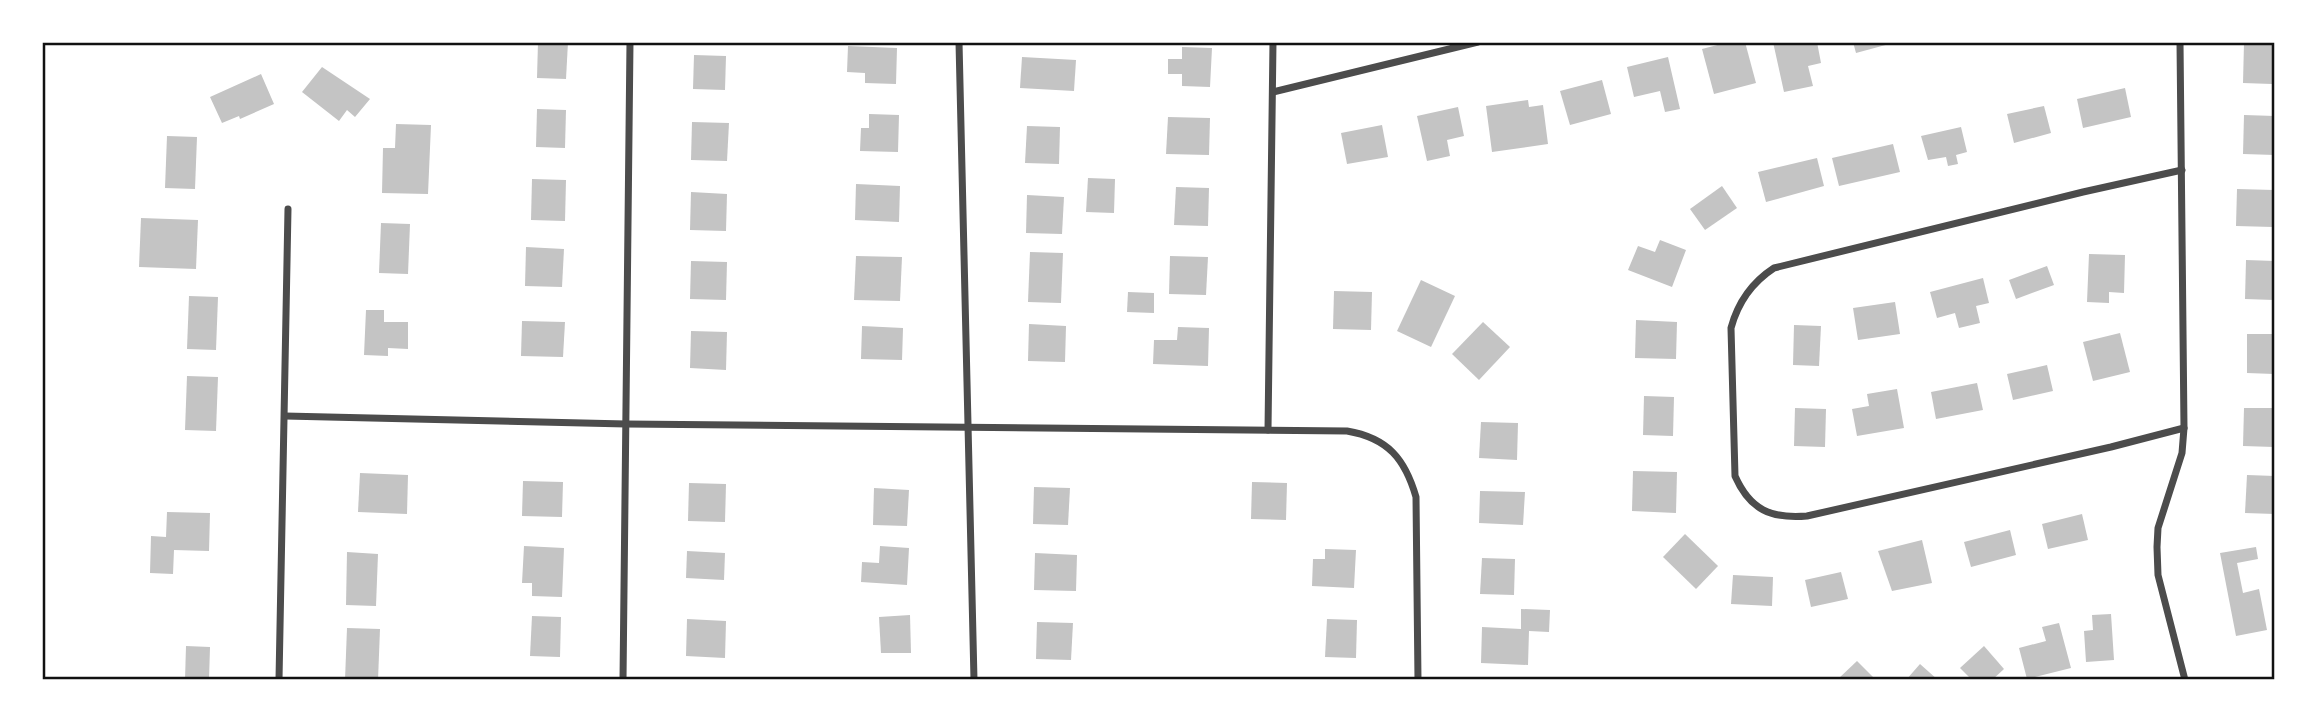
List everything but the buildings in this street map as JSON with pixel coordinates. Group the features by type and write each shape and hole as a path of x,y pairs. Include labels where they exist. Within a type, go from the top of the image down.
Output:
{"street":[{"path":"623,680 630,42"},
{"path":"959,42 974,680"},
{"path":"1268,430 1273,42"},
{"path":"1273,92 1478,42"},
{"path":"2180,42 2184,428 2182,453 2158,528 2157,547 2158,575 2185,680"},
{"path":"2182,170 1774,268 1748,291 1737,307 1731,328 1735,476 1750,501 1761,510 1777,515 1807,516 2184,428"},
{"path":"279,680 288,209"},
{"path":"285,416 626,424 1362,433 1384,445 1400,459 1410,475 1416,498 1419,680"}]}
